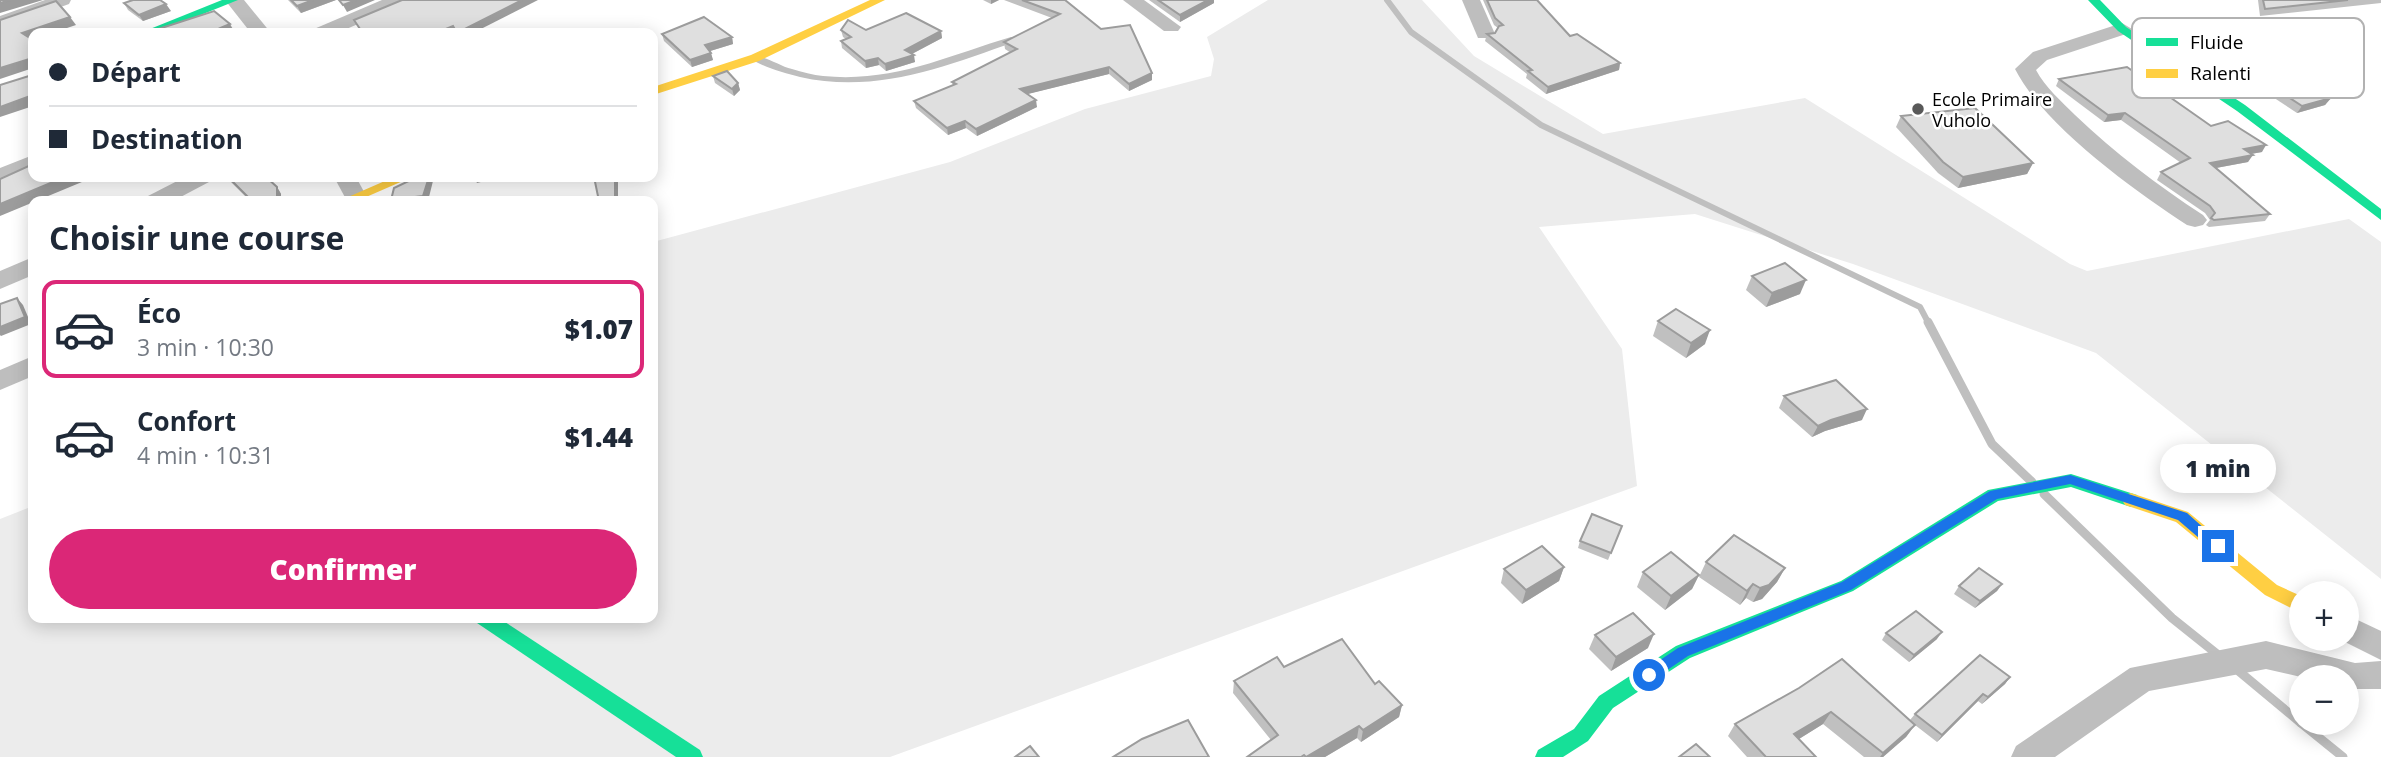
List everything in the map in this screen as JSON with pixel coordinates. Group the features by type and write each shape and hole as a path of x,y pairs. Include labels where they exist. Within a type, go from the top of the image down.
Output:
{"street":[{"path":"0,23 62,0"},
{"path":"159,28 233,0 257,28"},
{"path":"333,28 398,0"},
{"path":"1132,0 1171,27"},
{"path":"1471,0 1485,34"},
{"path":"2094,0 2132,36"},
{"path":"658,89 755,58 866,2"},
{"path":"2122,29 2040,56 2025,69 2026,76 2040,93 2133,178 2195,220"},
{"path":"2226,98 2381,216"},
{"path":"0,176 28,164"},
{"path":"165,196 192,182"},
{"path":"351,194 389,182"},
{"path":"0,281 28,267"},
{"path":"0,383 28,368"},
{"path":"0,383 28,385"},
{"path":"1545,757 1581,735 1606,702 1683,652 1847,586 1994,495 2070,480 2182,517 2271,590 2289,599"},
{"path":"492,623 693,757"},
{"path":"2359,634 2381,646"},
{"path":"2028,757 2141,678 2266,655 2355,677 2381,675"}],"lane":[{"path":"755,58 783,71 816,79 885,79 926,70 1011,40"}],"shaded area":[{"path":"1268,0 1422,0 1474,56 1603,134 1805,98 2070,264 2087,271 2349,219 2381,242 2381,579 2096,353 1853,264 1695,214 1539,227 1622,349 1637,486 890,757 0,757 0,519 28,508 28,623 658,623 658,241 950,162 1085,109 1211,76 1214,59 1207,37"}],"building":[{"path":"133,0 160,0 166,4 139,15 124,3"},
{"path":"291,0 313,0 297,6"},
{"path":"339,0 356,0 343,5"},
{"path":"402,0 522,0 467,28 359,28 354,20"},
{"path":"1022,0 1065,0 1101,29 1130,25 1152,73 1129,84 1109,67 1020,89 1036,100 976,129 965,121 947,128 914,101 956,84 952,82 1017,49 1004,42 1060,14"},
{"path":"1158,0 1208,0 1180,15"},
{"path":"1487,0 1537,0 1570,36 1577,34 1620,63 1548,87 1528,71 1532,70 1487,34 1495,33 1499,26 1503,25 1495,18"},
{"path":"2263,0 2348,0 2265,9"},
{"path":"56,1 70,17 37,28 28,28 28,31 22,33 28,37 28,59 0,68 0,20"},
{"path":"214,11 230,24 220,28 161,28"},
{"path":"906,13 941,31 905,50 914,55 885,64 878,58 865,61 841,41 851,37 841,30 848,20 866,30"},
{"path":"704,17 732,37 705,45 711,53 690,60 662,34"},
{"path":"2127,67 2132,71 2132,98 2171,98 2211,126 2228,121 2266,145 2244,149 2253,155 2210,163 2270,214 2214,220 2211,218 2215,213 2210,206 2161,172 2190,158 2125,113 2108,115 2059,79"},
{"path":"727,71 738,83 732,89 713,76"},
{"path":"28,76 28,97 0,107 0,85"},
{"path":"2290,98 2331,98 2302,106"},
{"path":"1975,108 2033,163 1963,177 1943,162 1901,116"},
{"path":"28,166 28,182 53,182 0,204 0,179"},
{"path":"233,182 272,182 277,187 277,196 247,196"},
{"path":"407,182 427,182 423,196 392,196 394,188"},
{"path":"595,182 615,182 615,196 598,196"},
{"path":"1785,263 1806,280 1772,293 1752,276"},
{"path":"17,298 25,317 0,327 0,304"},
{"path":"1676,309 1710,330 1691,343 1658,321"},
{"path":"1836,380 1867,409 1818,426 1784,396"},
{"path":"1592,514 1622,526 1611,553 1580,541"},
{"path":"1734,535 1785,568 1769,585 1760,588 1753,584 1747,591 1706,562"},
{"path":"1542,546 1564,567 1526,590 1504,569"},
{"path":"1671,552 1699,575 1671,596 1643,572"},
{"path":"1979,568 2002,584 1980,601 1959,586"},
{"path":"1916,611 1942,632 1914,655 1886,633"},
{"path":"1633,613 1654,634 1616,657 1595,635"},
{"path":"1342,639 1375,684 1379,681 1402,705 1363,730 1359,726 1306,757 1247,757 1278,735 1234,681 1277,657 1284,667"},
{"path":"1980,655 2010,677 1988,697 1983,694 1942,735 1915,714"},
{"path":"1842,659 1915,725 1883,753 1831,712 1794,734 1816,757 1766,757 1735,724 1799,688"},
{"path":"1188,720 1209,757 1113,757 1142,739"},
{"path":"1696,744 1710,757 1679,757"},
{"path":"1030,746 1039,757 1015,757"}],"waterway":[{"path":"1387,0 1411,32 1541,125 1920,307 1929,324"},
{"path":"1928,322 1992,444 2032,482"},
{"path":"2044,494 2172,618 2222,658"},
{"path":"2235,668 2343,757"}],"traffic: fast":[{"path":"159,28 232,0"},
{"path":"2094,0 2132,36"},
{"path":"2226,98 2381,216"},
{"path":"1545,757 1581,735 1606,702 1683,652 1847,586 1994,495 2071,480 2131,500"},
{"path":"492,623 693,757"}],"traffic: slow":[{"path":"658,89 755,58 879,0"},
{"path":"358,196 393,182"},
{"path":"2131,500 2182,517 2271,590 2289,599"}],"place":[{"name":"Ecole Primaire Vuholo","path":"1918,109"}],"route":[{"path":"1649,675 1683,652 1847,586 1994,495 2070,480 2182,517 2218,546"}]}
